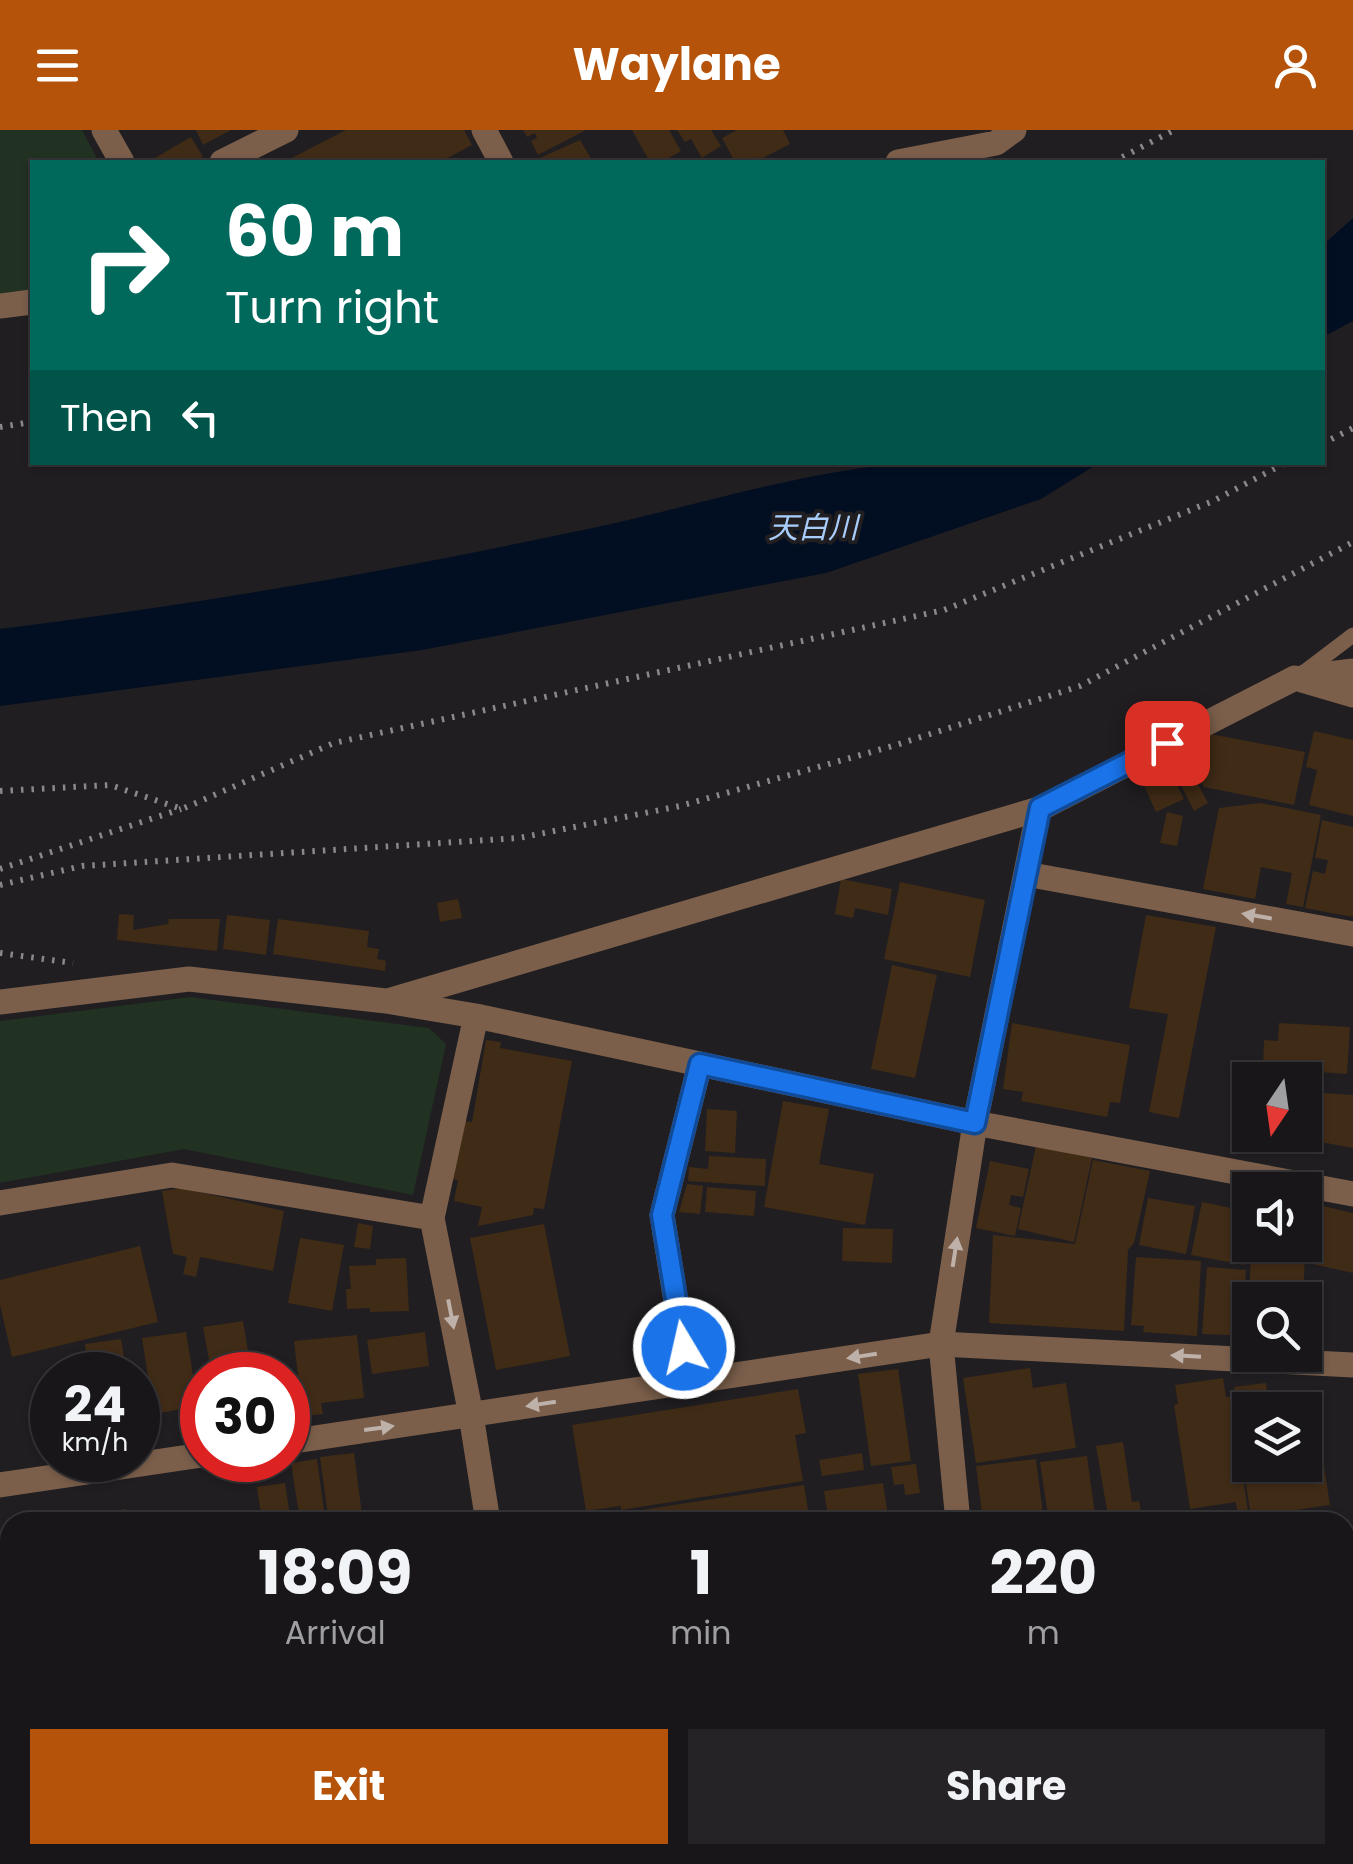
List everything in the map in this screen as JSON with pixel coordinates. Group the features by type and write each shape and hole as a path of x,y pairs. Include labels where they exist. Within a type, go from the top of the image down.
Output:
{"street":[{"path":"104,130 121,160"},
{"path":"226,160 286,130"},
{"path":"484,130 499,160"},
{"path":"908,160 996,143 1014,130"},
{"path":"0,306 30,302"},
{"path":"386,1001 1040,808 1295,678 1353,671"},
{"path":"1295,678 1353,695"},
{"path":"957,1512 941,1344 975,1123 1040,808"},
{"path":"1026,874 1353,934"},
{"path":"0,1002 188,979 386,1001 476,1016 975,1123 1353,1194"},
{"path":"476,1016 432,1218 486,1512"},
{"path":"690,1382 662,1215 700,1064"},
{"path":"0,1203 172,1175 432,1218"},
{"path":"310,1439 941,1344 1353,1365"},
{"path":"0,1484 180,1457"}],"lane":[{"path":"1295,678 1353,635"}],"path":[{"path":"1117,160 1174,130"},
{"path":"0,427 30,422"},
{"path":"1325,442 1353,428"},
{"path":"0,869 182,808 334,743 944,610 1214,501 1281,465"},
{"path":"0,885 82,866 520,838 680,806 896,745 1080,686 1353,542"},
{"path":"0,791 110,785 182,808"}],"green space":[{"path":"0,130 82,130 98,160 30,160 30,295 0,299"},
{"path":"190,997 429,1028 446,1044 413,1195 184,1149 0,1183 0,1021"}],"water":[{"path":"1353,218 1353,321 1325,336 1325,243"},
{"name":"天白川","path":"1096,465 1041,499 826,573 422,650 0,706 0,629 365,573 868,467"}],"building":[{"path":"196,130 231,130 203,145"},
{"path":"346,130 464,130 472,145 444,160 288,160"},
{"path":"523,130 586,130 538,155 531,141 537,138 535,133 527,137"},
{"path":"632,130 669,130 681,151 670,160 649,160"},
{"path":"677,130 711,130 721,146 702,158 691,139 685,142"},
{"path":"737,130 783,130 790,144 759,160 734,160 722,138"},
{"path":"191,137 203,157 196,160 151,160"},
{"path":"580,140 592,160 535,160"},
{"path":"1314,731 1353,740 1353,816 1309,805 1317,770 1306,767"},
{"path":"1210,734 1305,752 1294,805 1204,787 1182,751"},
{"path":"1182,753 1208,803 1194,811 1168,760"},
{"path":"1165,759 1184,799 1156,812 1140,777 1151,772 1149,766"},
{"path":"1261,803 1321,815 1303,907 1286,904 1292,873 1261,867 1255,899 1203,889 1219,808"},
{"path":"1167,812 1183,816 1177,846 1160,843"},
{"path":"1322,820 1353,827 1353,917 1305,908 1313,871 1325,874 1328,860 1315,858"},
{"path":"841,879 892,889 888,915 855,908 853,918 835,914"},
{"path":"900,882 985,900 970,977 884,959"},
{"path":"458,899 462,918 440,922 437,903"},
{"path":"119,914 134,915 133,930 168,924 169,919 220,919 217,951 117,940"},
{"path":"227,915 270,920 266,955 223,949"},
{"path":"1146,915 1216,927 1179,1118 1149,1112 1168,1014 1129,1008"},
{"path":"278,919 369,931 367,947 379,949 377,959 386,961 385,971 273,954"},
{"path":"892,965 937,975 915,1078 871,1069"},
{"path":"1012,1023 1130,1045 1120,1103 1110,1102 1107,1117 1021,1101 1023,1092 1003,1089"},
{"path":"1279,1023 1350,1027 1347,1074 1322,1072 1322,1062 1263,1062 1264,1040 1278,1041"},
{"path":"486,1040 501,1042 500,1048 572,1061 544,1209 534,1208 533,1215 478,1226 482,1207 454,1201 458,1180 452,1179 463,1121 472,1122"},
{"path":"1323,1093 1353,1095 1353,1148 1322,1142"},
{"path":"783,1101 829,1109 819,1164 874,1174 865,1225 764,1207"},
{"path":"707,1109 737,1111 735,1153 705,1151"},
{"path":"1036,1146 1092,1158 1074,1242 1018,1229"},
{"path":"709,1156 766,1159 765,1186 688,1181 689,1167 708,1169"},
{"path":"1093,1160 1150,1171 1134,1243 1128,1250 1124,1331 989,1323 993,1235 1075,1244"},
{"path":"990,1161 1029,1169 1023,1197 1011,1195 1009,1205 1021,1208 1015,1236 976,1228"},
{"path":"687,1184 703,1186 700,1214 679,1212"},
{"path":"707,1187 756,1191 754,1216 705,1212"},
{"path":"181,1188 284,1211 273,1271 200,1257 196,1277 183,1274 187,1257 173,1254 162,1191"},
{"path":"1148,1198 1195,1206 1186,1254 1139,1245"},
{"path":"1202,1202 1232,1208 1232,1262 1246,1262 1245,1265 1191,1255"},
{"path":"1323,1206 1353,1213 1353,1273 1312,1264 1322,1262"},
{"path":"358,1223 373,1226 370,1249 354,1247"},
{"path":"544,1224 570,1356 496,1370 470,1238"},
{"path":"843,1228 893,1229 892,1263 842,1261"},
{"path":"300,1238 344,1245 332,1311 288,1303"},
{"path":"140,1246 158,1322 12,1357 0,1305 0,1280"},
{"path":"1136,1257 1201,1261 1197,1336 1143,1332 1144,1326 1131,1325"},
{"path":"406,1258 409,1311 347,1309 346,1289 351,1289 349,1266 376,1265 376,1259"},
{"path":"1251,1262 1305,1262 1304,1282 1250,1282"},
{"path":"1207,1267 1246,1270 1245,1282 1232,1282 1230,1335 1202,1334"},
{"path":"243,1321 248,1352 208,1352 203,1327"},
{"path":"186,1332 189,1352 180,1352 180,1409 160,1413 160,1352 144,1352 142,1338"},
{"path":"425,1332 429,1366 372,1374 367,1340"},
{"path":"357,1335 364,1398 321,1403 323,1414 310,1416 310,1352 295,1352 294,1341"},
{"path":"121,1339 123,1352 86,1352 85,1344"},
{"path":"1030,1368 1033,1388 1066,1383 1076,1448 976,1463 963,1378"},
{"path":"898,1369 911,1461 871,1466 858,1374"},
{"path":"1223,1378 1226,1397 1231,1397 1232,1404 1232,1482 1244,1482 1248,1511 1237,1512 1236,1502 1190,1509 1174,1405 1178,1404 1175,1385"},
{"path":"1266,1383 1267,1392 1234,1392 1234,1387"},
{"path":"798,1389 806,1433 795,1435 803,1481 621,1510 621,1506 586,1511 572,1425"},
{"path":"1123,1442 1132,1502 1139,1501 1141,1512 1107,1512 1096,1446"},
{"path":"354,1453 362,1512 327,1512 320,1457"},
{"path":"862,1453 864,1470 822,1476 819,1460"},
{"path":"1322,1453 1330,1505 1250,1512 1246,1482 1322,1482"},
{"path":"1087,1456 1095,1512 1047,1512 1040,1462"},
{"path":"317,1459 324,1510 299,1512 294,1482 310,1482 310,1460"},
{"path":"1036,1459 1043,1512 982,1512 976,1466"},
{"path":"916,1464 920,1493 905,1495 904,1484 894,1485 891,1467"},
{"path":"285,1483 289,1512 261,1512 257,1487"},
{"path":"883,1483 887,1512 827,1512 824,1491"},
{"path":"804,1485 808,1512 628,1512"}],"route":[{"path":"684,1348 662,1215 700,1064 975,1123 1040,808 1167,743"}]}
